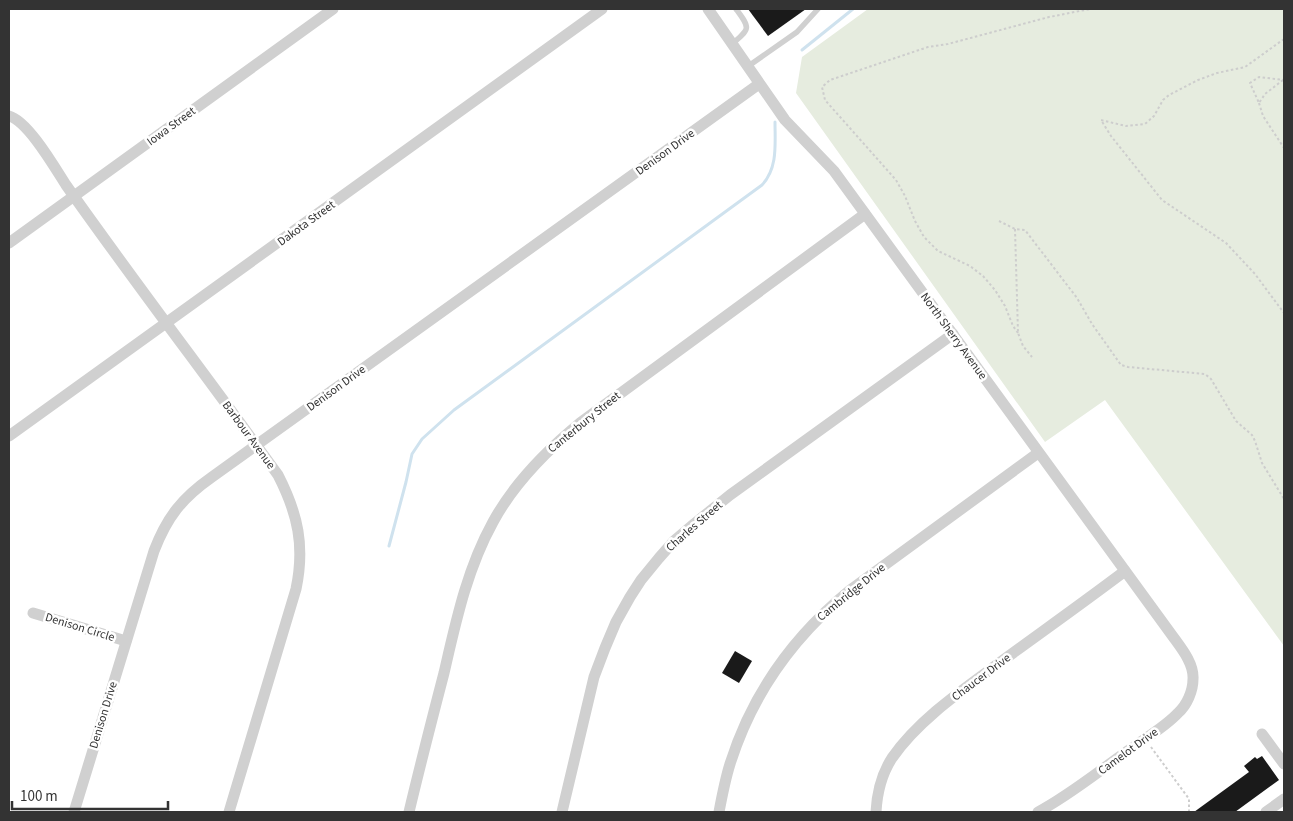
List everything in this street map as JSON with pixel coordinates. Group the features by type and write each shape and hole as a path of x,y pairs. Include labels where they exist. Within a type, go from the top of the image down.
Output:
{"street":[{"name":"Iowa Street","path":"9,243 333,9"},
{"name":"Dakota Street","path":"9,436 602,9"},
{"name":"North Sherry Avenue","path":"708,9 747,67 792,128 806,140 834,171 1174,638 1192,670"},
{"name":"Denison Drive","path":"74,812 154,551 171,516 184,500 197,488 759,84"},
{"name":"Barbour Avenue","path":"9,116 18,120 29,131 74,196 278,475 293,506 300,546 299,574 296,589 229,812"},
{"name":"Canterbury Street","path":"408,812 457,618 473,564 494,520 519,483 543,456 580,423 865,214"},
{"name":"Charles Street","path":"562,812 594,677 616,622 641,580 658,558 674,541 730,495 953,334"},
{"name":"Cambridge Drive","path":"719,812 730,765 745,722 766,684 810,627 849,591 1038,453"},
{"name":"Chaucer Drive","path":"876,812 877,796 884,773 892,758 919,726 970,685 1125,571"},
{"name":"Denison Circle","path":"33,613 126,641"},
{"name":"Camelot Drive","path":"1038,812 1067,795 1178,713 1185,705 1192,688 1192,670"},
{"path":"1262,734 1284,764"},
{"path":"1266,812 1284,799"}],"lane":[{"path":"732,44 744,34 746,29 746,23 736,9"},
{"path":"747,67 797,32 818,9"}],"path":[{"path":"1032,357 1023,346 1005,306 995,290 984,276 970,266 938,251 924,237 896,180 825,100 822,87 830,80 928,47 948,44 1090,9"},
{"path":"1284,39 1245,67 1217,73 1198,80 1169,95 1163,100 1154,116 1145,124 1126,126 1101,120 1111,136 1162,200 1226,243 1255,274 1284,313"},
{"path":"1284,80 1259,77 1250,83 1264,116 1284,148"},
{"path":"1259,103 1265,94 1284,80"},
{"path":"998,221 1026,230 1077,298 1092,324 1121,365 1205,374 1211,379 1236,421 1252,435 1262,463 1284,499"},
{"path":"1015,228 1018,333"},
{"path":"1145,739 1189,799 1189,812"}],"shaded area":[{"path":"868,9 1284,9 1284,646 1105,400 1045,442 796,93 802,57"}],"building":[{"path":"748,9 806,9 768,36"},
{"path":"735,651 752,661 739,683 722,673"},
{"path":"1262,756 1279,780 1235,812 1194,812 1249,772 1244,766 1255,757 1257,759"}],"waterway":[{"path":"802,50 853,9"},
{"path":"389,546 412,454 422,439 454,410 762,185 771,171 773,163 775,122"}]}
